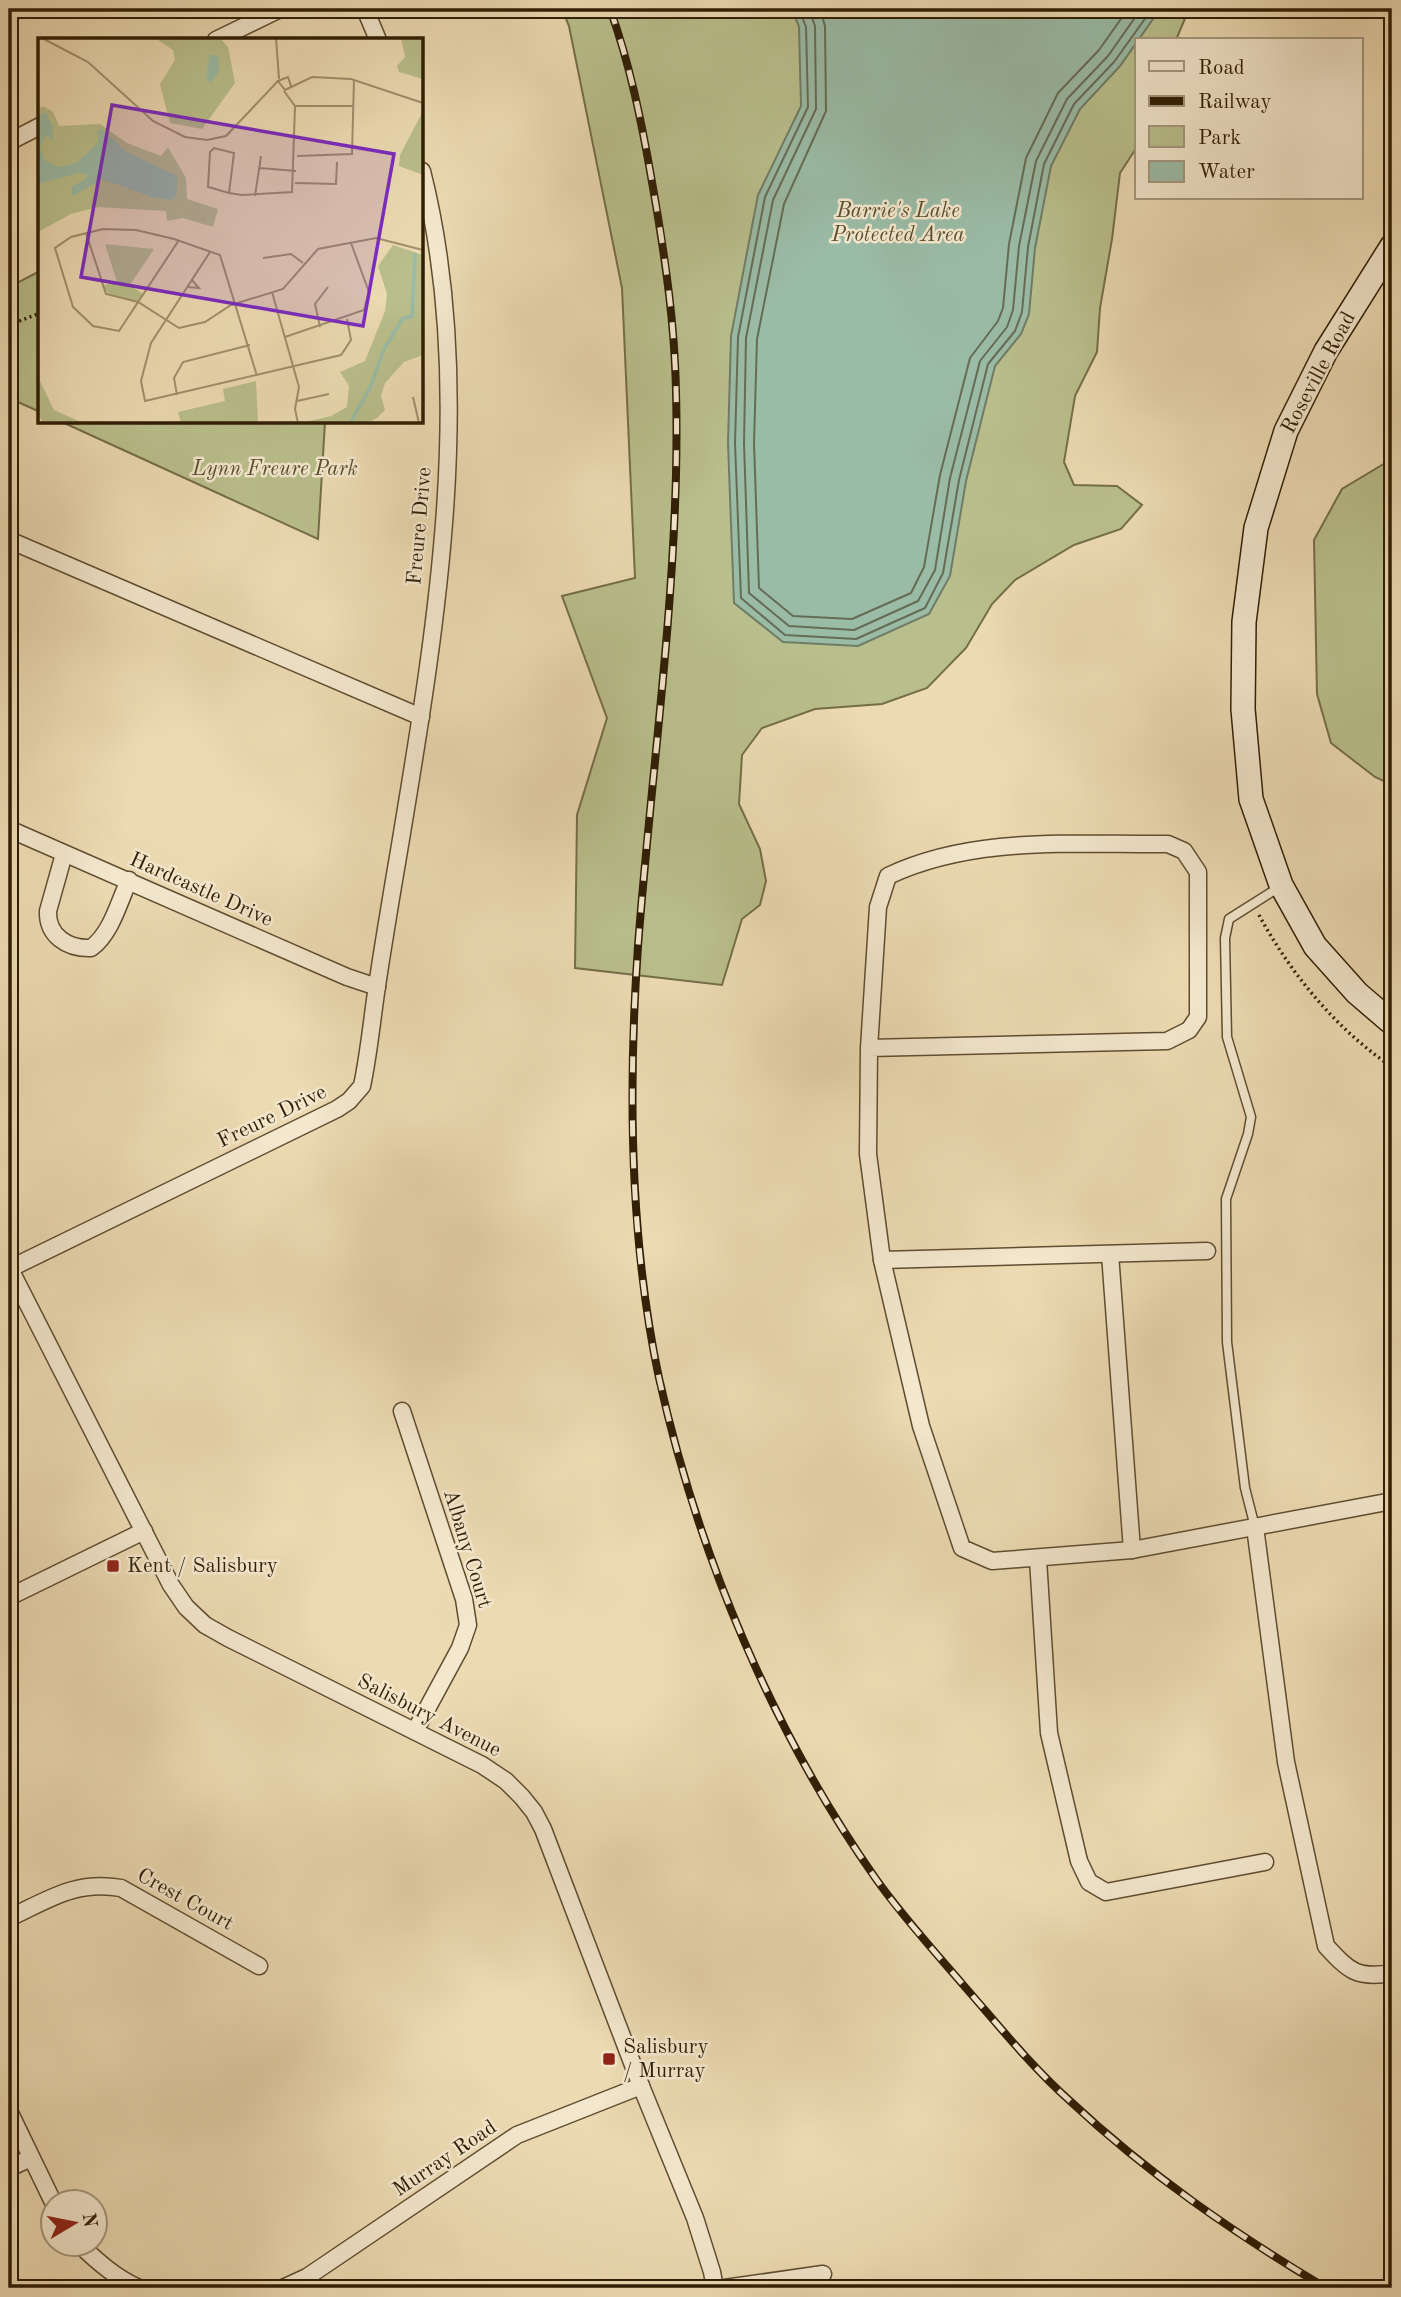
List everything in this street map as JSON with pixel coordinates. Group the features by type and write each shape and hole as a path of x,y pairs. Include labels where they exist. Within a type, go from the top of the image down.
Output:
{"main road":[{"name":"Roseville Road","path":"1392,246 1326,351 1286,431 1256,528 1244,622 1243,709 1251,799 1281,885 1315,946 1357,993 1392,1023"}],"street":[{"path":"220,38 280,9"},
{"path":"365,9 377,38"},
{"path":"9,142 38,128"},
{"name":"Freure Drive","path":"9,1268 337,1109 349,1101 362,1086 427,681 441,548 448,436 448,369 437,245 424,181"},
{"path":"9,540 421,717"},
{"name":"Hardcastle Drive","path":"9,829 347,977 377,987"},
{"path":"869,1048 1167,1041 1189,1030 1198,1017 1198,872 1184,851 1168,844 1005,846 955,854 905,868 888,876 878,907 869,1048 868,1154 882,1260 921,1426 962,1548 992,1561 1132,1550 1392,1501"},
{"path":"64,854 47,920 55,935 71,946 91,948 99,943 129,880"},
{"path":"882,1260 1207,1251"},
{"path":"1110,1254 1132,1550"},
{"name":"Salisbury Avenue","path":"9,1268 171,1585 186,1606 205,1625 482,1765 506,1781 534,1812 553,1852 641,2086 695,2218 715,2288"},
{"name":"Albany Court","path":"402,1411 464,1599 468,1625 460,1648 415,1731"},
{"path":"1255,1527 1286,1762 1326,1946 1348,1968 1372,1977 1392,1973"},
{"path":"9,1597 144,1531"},
{"path":"1038,1559 1049,1733 1079,1861 1088,1882 1106,1892 1265,1862"},
{"name":"Crest Court","path":"9,1918 72,1888 106,1885 121,1888 259,1966"},
{"name":"Murray Road","path":"283,2288 307,2277 517,2135 641,2086"},
{"path":"9,2111 46,2188"},
{"path":"9,2168 31,2158"},
{"path":"93,2258 139,2288"},
{"path":"725,2288 824,2274"}],"lane":[{"path":"1255,1527 1245,1488 1227,1342 1226,1199 1248,1134 1251,1116 1227,1037 1225,938 1229,919 1281,885"}],"path":[{"path":"9,325 38,314"},
{"path":"1252,904 1301,982 1358,1041 1392,1067"}],"green space":[{"name":"Barrie's Lake Protected Area","path":"562,9 1189,9 1177,38 1135,38 1135,150 1120,173 1100,308 1097,352 1075,396 1064,462 1074,485 1117,486 1142,505 1121,529 1074,545 1015,580 992,604 966,648 927,688 882,704 815,709 762,728 742,755 739,804 760,849 766,881 760,905 742,919 722,985 575,968 577,815 607,718 562,596 635,578 622,288 569,26"},
{"path":"38,272 38,411 9,398 9,287"},
{"name":"Lynn Freure Park","path":"66,424 325,424 318,539"},
{"path":"1392,459 1392,785 1375,777 1331,743 1317,694 1314,540 1342,489"}],"water":[{"name":"Barrie's Lake Protected Area","path":"792,9 1160,9 1140,38 1135,38 1135,45 1120,66 1080,109 1051,166 1035,248 1029,314 1021,334 995,366 966,481 950,576 929,614 858,646 783,642 734,603 728,443 731,336 758,195 801,106 799,27"}],"railway":[{"path":"610,9 644,138 664,258 676,387 674,534 638,946 632,1108 637,1217 649,1325 675,1444 695,1510 717,1575 772,1702 838,1822 908,1921 1028,2060 1099,2127 1193,2201 1326,2288"}],"place":[{"name":"Kent / Salisbury","path":"113,1566"},
{"name":"Salisbury / Murray","path":"609,2059"}]}
